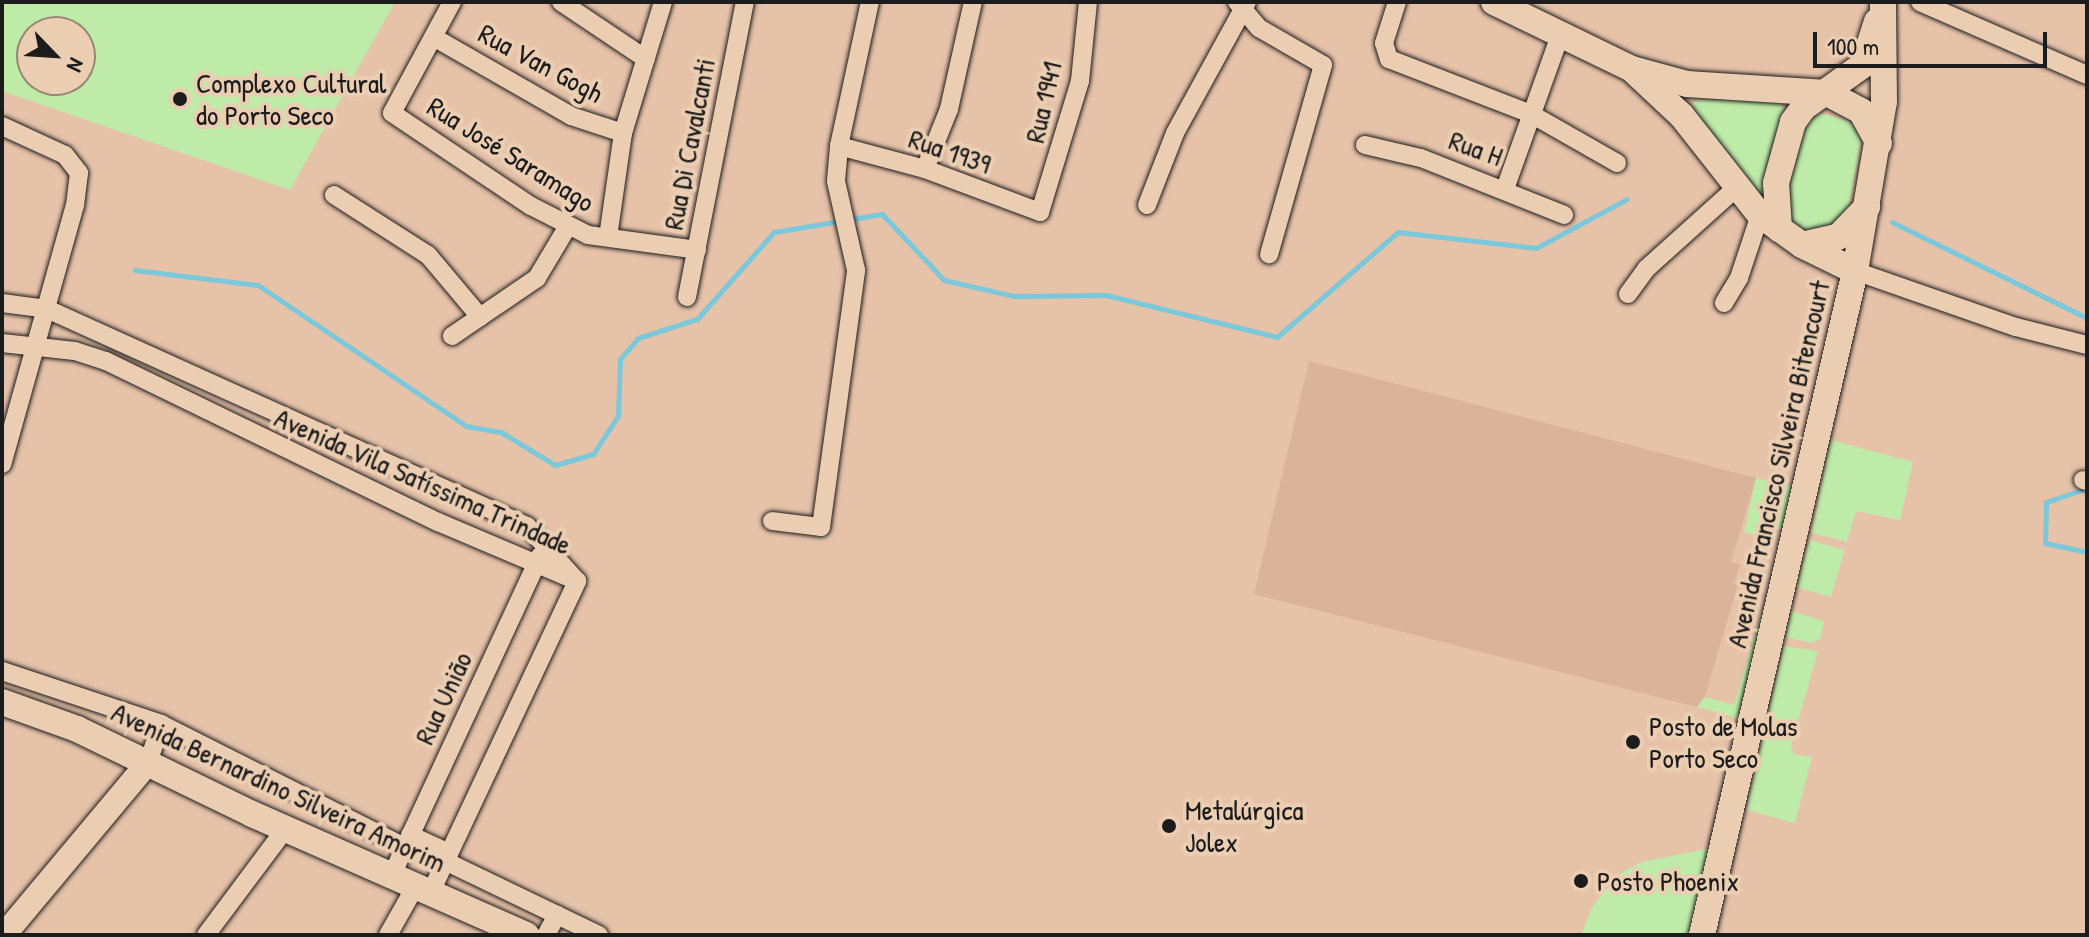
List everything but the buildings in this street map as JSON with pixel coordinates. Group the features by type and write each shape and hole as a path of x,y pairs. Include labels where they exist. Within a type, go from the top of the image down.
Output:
{"main road":[{"path":"1494,2 1632,69 1687,84 1827,93 1861,111 1879,143"},
{"name":"Avenida Francisco Silveira Bitencourt","path":"1827,93 1863,65 1882,2"},
{"name":"Avenida Francisco Silveira Bitencourt","path":"1702,935 1855,271 1884,102 1882,2"},
{"path":"1632,69 1682,116 1735,189 1770,222 1802,245 1855,271"},
{"path":"1770,222 1784,145 1803,108 1827,93"},
{"path":"1802,245 1838,237 1867,207"},
{"name":"Avenida Bernardino Silveira Amorim","path":"2,702 77,729 412,886 526,935"}],"street":[{"path":"435,38 452,2"},
{"path":"561,2 646,59"},
{"path":"608,237 623,133 663,2"},
{"name":"Rua Di Cavalcanti","path":"687,297 745,2"},
{"path":"772,521 821,527 856,270 836,181 839,146 870,2"},
{"path":"925,169 949,109 973,2"},
{"name":"Rua 1941","path":"1040,212 1080,81 1088,2"},
{"path":"1397,2 1384,43 1389,59 1531,114 1617,163"},
{"path":"1920,2 2087,75"},
{"path":"1147,205 1175,133 1243,5 1259,28 1323,65 1269,254"},
{"path":"1505,189 1560,35"},
{"name":"Rua José Saramago","path":"435,38 392,113 568,226 608,237 697,250"},
{"name":"Rua Van Gogh","path":"435,38 571,116 623,133"},
{"path":"2,126 65,155 79,173 79,188 47,309 2,464"},
{"name":"Rua H","path":"1365,145 1421,158 1564,215"},
{"name":"Rua 1939","path":"839,146 925,169 1040,212"},
{"path":"1628,294 1646,269 1735,189"},
{"path":"334,195 428,255 480,317"},
{"path":"1724,303 1770,222"},
{"path":"452,336 537,278 568,226"},
{"path":"1855,271 2016,327 2087,345"},
{"name":"Avenida Vila Satíssima Trindade","path":"2,303 47,309 527,526 546,542 577,581"},
{"name":"Avenida Vila Satíssima Trindade","path":"2,343 37,346 106,361 577,581"},
{"name":"Rua União","path":"412,886 408,841 546,542"},
{"path":"388,935 412,886 447,857 577,581"},
{"path":"2,671 161,724 447,857 599,935"},
{"path":"4,935 148,763 161,724"},
{"path":"206,935 286,828"},
{"path":"546,935 557,915"}],"shaded area":[{"path":"1309,361 1756,478 1731,562 1740,565 1734,583 1738,584 1705,697 1697,707 1254,594"}],"green space":[{"name":"Complexo Cultural do Porto Seco","path":"2,2 395,2 290,190 17,96 96,96 96,16 16,16 16,96 2,91"},
{"path":"1777,99 1786,113 1769,201 1747,182 1692,105 1698,100"},
{"path":"1820,113 1854,123 1861,141 1846,219 1811,235 1792,223 1786,208 1801,131"},
{"path":"1831,440 1913,462 1900,520 1856,511 1847,542 1812,533"},
{"path":"1756,478 1798,488 1790,522 1766,537 1744,532"},
{"path":"1810,540 1845,550 1831,597 1796,587"},
{"path":"1762,611 1768,623 1744,720 1697,707 1705,697 1734,705"},
{"path":"1791,611 1824,621 1820,639 1811,643 1786,637"},
{"path":"1784,646 1818,651 1791,746 1794,754 1812,757 1795,823 1747,810"},
{"path":"1711,848 1693,935 1581,935 1592,907 1619,874 1642,862"}],"waterway":[{"path":"135,270 258,285 466,426 501,432 555,465 593,454 618,416 620,359 638,338 697,319 774,232 882,214 944,280 1014,296 1106,295 1277,337 1398,232 1536,248 1627,199"},
{"path":"1892,222 2087,318"},
{"path":"2081,490 2046,502 2045,543 2087,552"}],"place":[{"name":"Complexo Cultural do Porto Seco","path":"180,99"},
{"name":"Posto de Molas Porto Seco","path":"1633,742"},
{"name":"Metalúrgica Jolex","path":"1169,826"},
{"name":"Posto Phoenix","path":"1581,881"}]}
